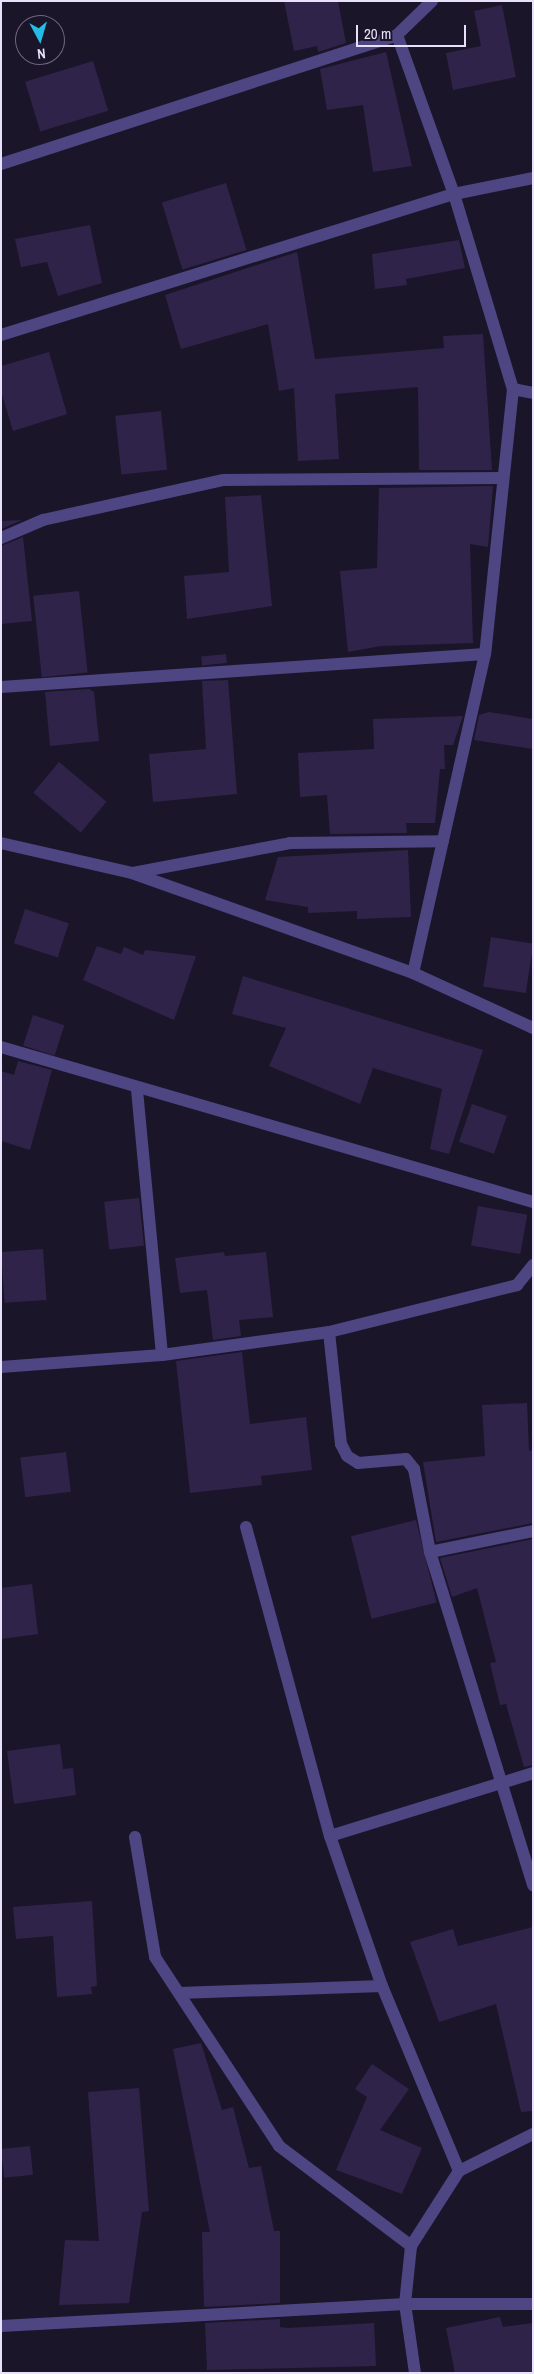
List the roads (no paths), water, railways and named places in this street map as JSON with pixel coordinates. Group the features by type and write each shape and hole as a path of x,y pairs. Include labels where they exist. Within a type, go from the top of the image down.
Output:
{"street":[{"path":"1,164 397,35 432,1"},
{"path":"397,35 454,194 513,388 502,478 485,654 413,973"},
{"path":"1,335 454,194 533,178"},
{"path":"513,388 533,393"},
{"path":"1,538 43,520 224,480 502,478"},
{"path":"1,687 485,654"},
{"path":"132,874 290,843 443,841"},
{"path":"1,842 132,874 413,973 533,1028"},
{"path":"1,1047 137,1090 533,1202"},
{"path":"137,1090 162,1355"},
{"path":"1,1367 162,1355 329,1332 516,1285 533,1265"},
{"path":"329,1332 340,1444 358,1463 406,1459 414,1469 430,1552 498,1781 533,1885"},
{"path":"246,1527 330,1836 382,1986 459,2171"},
{"path":"430,1552 533,1531"},
{"path":"330,1836 498,1781 533,1773"},
{"path":"135,1837 155,1957 279,2146 411,2246"},
{"path":"179,1993 382,1986"},
{"path":"415,2373 405,2304 411,2246 459,2171 533,2134"},
{"path":"1,2326 405,2304 533,2304"}]}
